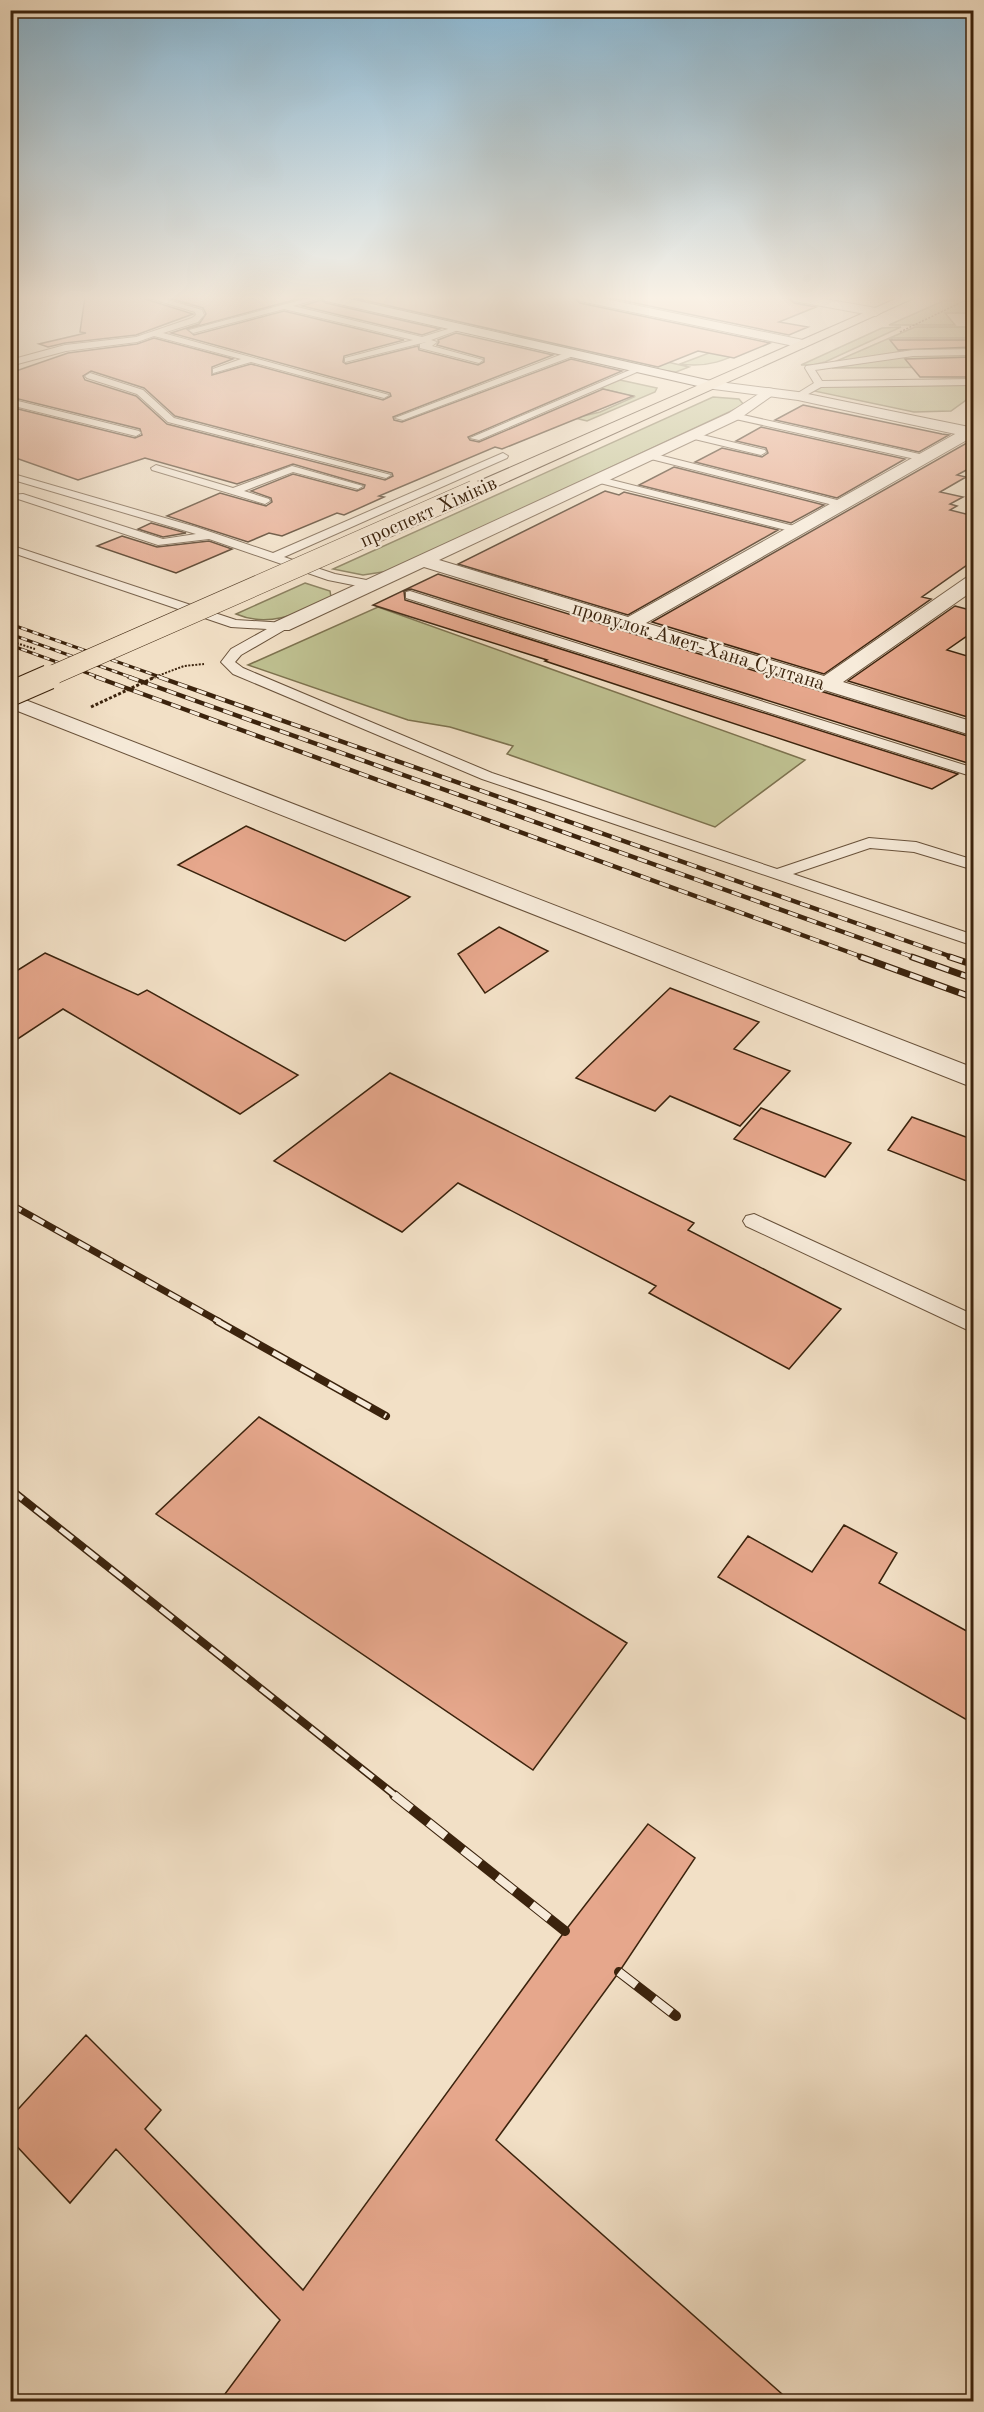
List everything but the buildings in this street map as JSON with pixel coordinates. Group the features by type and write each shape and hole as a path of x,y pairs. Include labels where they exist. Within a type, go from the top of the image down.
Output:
{"main road":[{"name":"проспект Хіміків","path":"10,694 656,410"}],"street":[{"name":"проспект Хіміків","path":"282,626 734,416 743,410"},
{"path":"862,410 971,432"},
{"path":"939,426 957,416"},
{"path":"631,623 971,432"},
{"name":"провулок Амет-Хана Султана","path":"424,561 974,729"},
{"path":"825,685 974,581"},
{"path":"10,700 974,1079"},
{"path":"10,722 37,710"}],"lane":[{"path":"44,410 140,431 120,439"},
{"path":"155,410 166,422 386,474"},
{"path":"400,417 420,410"},
{"path":"480,446 556,410"},
{"path":"734,416 924,458"},
{"path":"690,435 761,452"},
{"path":"274,557 502,456 480,446 465,445"},
{"path":"647,455 841,504"},
{"path":"156,468 265,501"},
{"path":"235,491 292,469 358,486"},
{"path":"10,476 210,536 332,577 373,585"},
{"path":"596,479 798,530"},
{"path":"416,483 431,487"},
{"path":"389,494 406,499"},
{"path":"10,498 19,496 162,543 210,536"},
{"path":"10,548 235,624 282,626"},
{"path":"410,595 974,773"},
{"path":"282,626 236,652 228,662 238,671 487,776 974,941"},
{"path":"778,874 869,843 916,847 974,865"},
{"path":"754,1221 974,1325"}],"path":[{"path":"10,640 39,650"},
{"path":"96,703 184,666 228,662"}],"green space":[{"path":"614,410 587,421 575,418"},
{"path":"685,410 734,410 389,571 363,575 333,569"},
{"path":"902,410 953,410 951,411 914,412"},
{"path":"305,583 330,591 331,597 285,617 261,620 236,614"},
{"path":"378,607 805,760 715,827 507,754 513,746 450,727 408,720 248,665"}],"railway":[{"path":"10,624 163,678"},
{"path":"10,634 133,678"},
{"path":"10,645 101,678"},
{"path":"96,677 865,958"},
{"path":"129,677 916,958"},
{"path":"159,677 955,958"},
{"path":"861,957 974,998"},
{"path":"912,957 974,979"},
{"path":"950,957 974,965"},
{"path":"10,1204 220,1322"},
{"path":"217,1321 386,1416"},
{"path":"10,1489 396,1796"},
{"path":"394,1795 565,1931"},
{"path":"619,1972 676,2016"}]}
